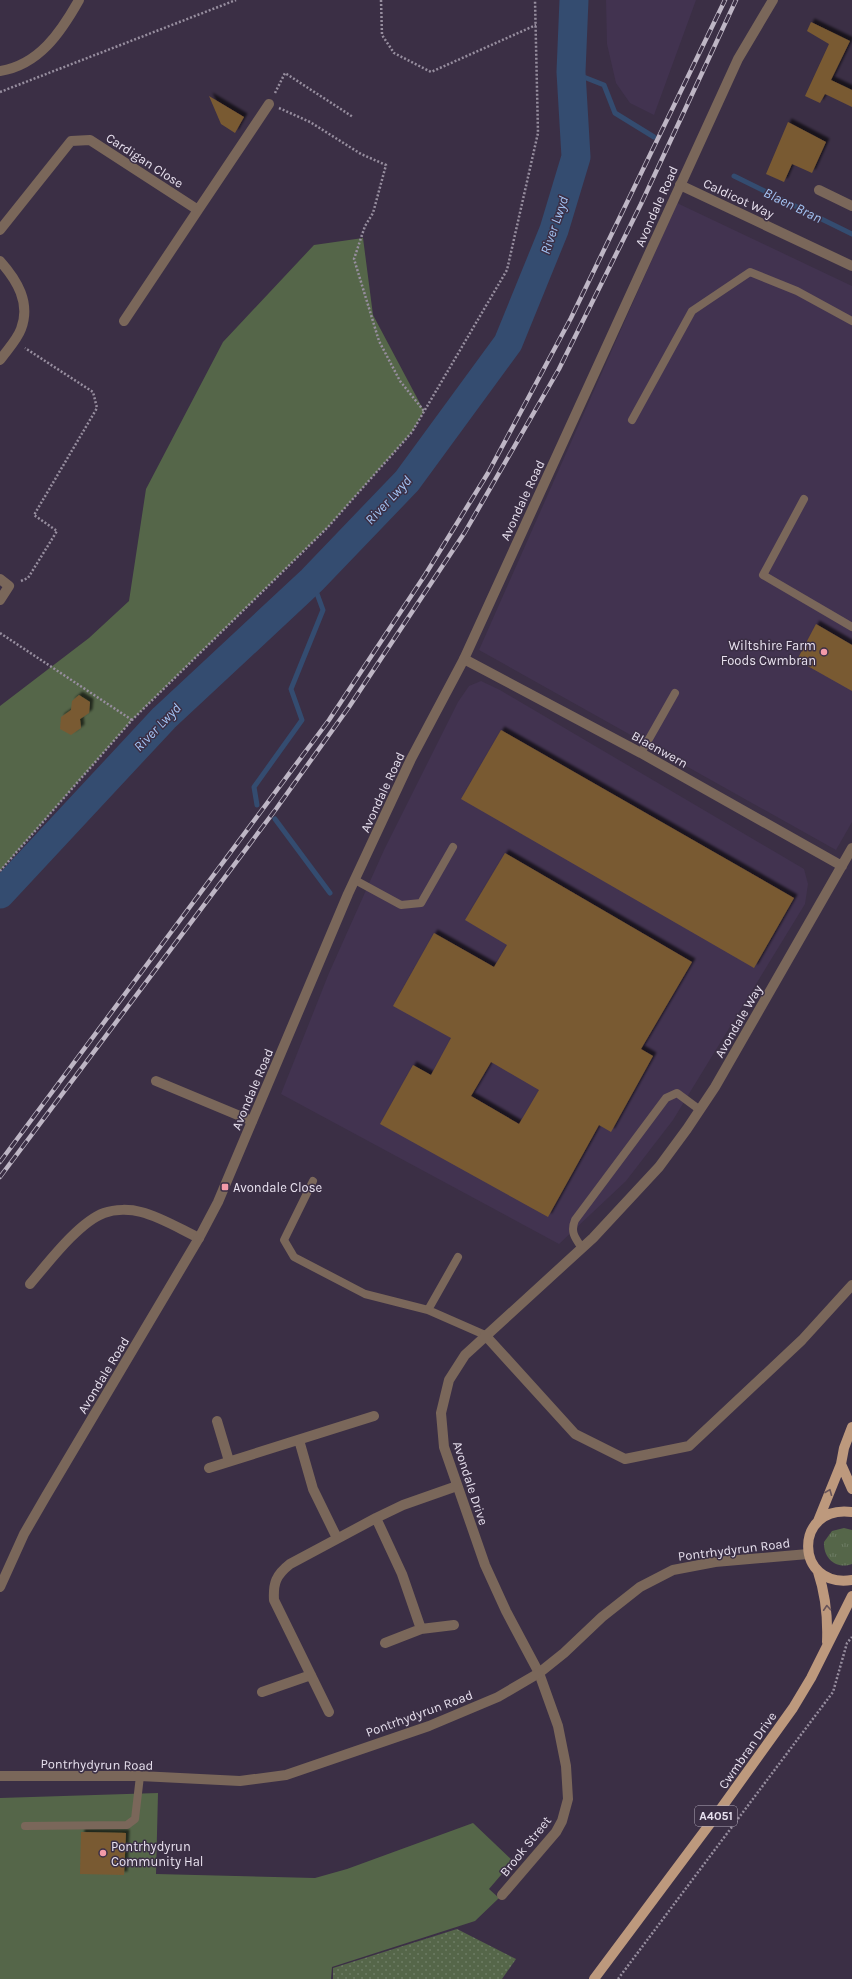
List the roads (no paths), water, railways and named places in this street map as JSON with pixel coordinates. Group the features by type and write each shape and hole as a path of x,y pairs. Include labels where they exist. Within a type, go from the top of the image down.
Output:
{"main road":[{"path":"852,1427 844,1448 841,1464 818,1521 811,1531 808,1542 808,1554 818,1572 835,1580 852,1580"},
{"path":"841,1464 852,1489"},
{"path":"818,1521 829,1514 841,1511 852,1512"},
{"name":"A4051","path":"818,1572 826,1599 828,1622 827,1646"},
{"name":"A4051","path":"827,1646 852,1596"},
{"name":"Cwmbran Drive","path":"594,1979 712,1821 793,1708 811,1678 827,1646"}],"street":[{"path":"0,71 28,61 44,49 70,16 79,0"},
{"name":"Avondale Road","path":"0,1587 24,1534 199,1238 225,1187 355,880 411,759 464,659 738,59 773,0"},
{"path":"124,321 269,104"},
{"name":"Cardigan Close","path":"0,230 71,141 90,140 198,210"},
{"name":"Caldicot Way","path":"680,185 852,266"},
{"path":"819,190 852,206"},
{"path":"0,261 20,288 24,300 24,316 21,330 0,360"},
{"path":"0,579 9,586 0,600"},
{"name":"Blaenwern","path":"464,659 640,753 842,866"},
{"name":"Avondale Way","path":"632,1197 658,1167 715,1087 842,866 851,854"},
{"path":"156,1081 252,1122"},
{"name":"Avondale Drive","path":"539,1673 506,1611 485,1565 456,1486 444,1448 441,1413 449,1380 465,1355 485,1335 582,1248 632,1197"},
{"path":"30,1284 82,1227 104,1213 123,1210 140,1212 158,1218 199,1238"},
{"path":"485,1335 575,1434 626,1459 689,1446 802,1340 852,1285"},
{"path":"209,1468 374,1416"},
{"path":"217,1421 229,1461"},
{"path":"299,1440 313,1489 337,1538"},
{"path":"329,1712 281,1618 274,1600 273,1588 275,1579 281,1571 337,1538 403,1505 456,1486"},
{"path":"376,1518 402,1574 421,1629"},
{"name":"Pontrhydyrun Road","path":"0,1776 140,1776 240,1781 286,1775 430,1726 498,1697 539,1673 564,1653 602,1617 640,1587 673,1570 715,1562 808,1554"},
{"path":"385,1643 421,1629 454,1625"},
{"name":"Brook Street","path":"502,1895 556,1832 562,1821 568,1799 566,1766 558,1726 539,1673"},
{"path":"262,1692 311,1675"}],"lane":[{"path":"632,420 692,311 750,272 797,291 852,321"},
{"path":"804,499 763,575 852,627"},
{"path":"640,753 675,693"},
{"path":"355,880 401,905 421,903 453,847"},
{"path":"582,1248 573,1234 572,1228 575,1220 666,1098 677,1093 700,1110"},
{"path":"314,1182 284,1240 294,1257 365,1294 428,1310 485,1335"},
{"path":"428,1310 458,1257"},
{"path":"25,1826 127,1825 135,1819 140,1776"}],"waterway":[{"name":"River Lwyd","path":"0,894 164,718 312,580 407,481 508,343 554,230 576,157 571,72 574,0"},
{"name":"Blaen Bran","path":"571,72 604,85 615,113 654,137"},
{"name":"Blaen Bran","path":"734,176 852,234"},
{"path":"257,805 254,787 302,720 291,689 323,610 312,580"},
{"path":"275,819 330,893"}],"railway":[{"path":"0,1162 329,720 425,575 488,473 571,318 725,0"},
{"path":"0,1177 276,809 349,707 465,532 559,369 641,204 736,0"}],"place":[{"name":"Wiltshire Farm Foods Cwmbran","path":"824,652"},
{"name":"Avondale Close","path":"225,1187"},
{"name":"Pontrhydyrun Community Hal","path":"103,1853"}]}
